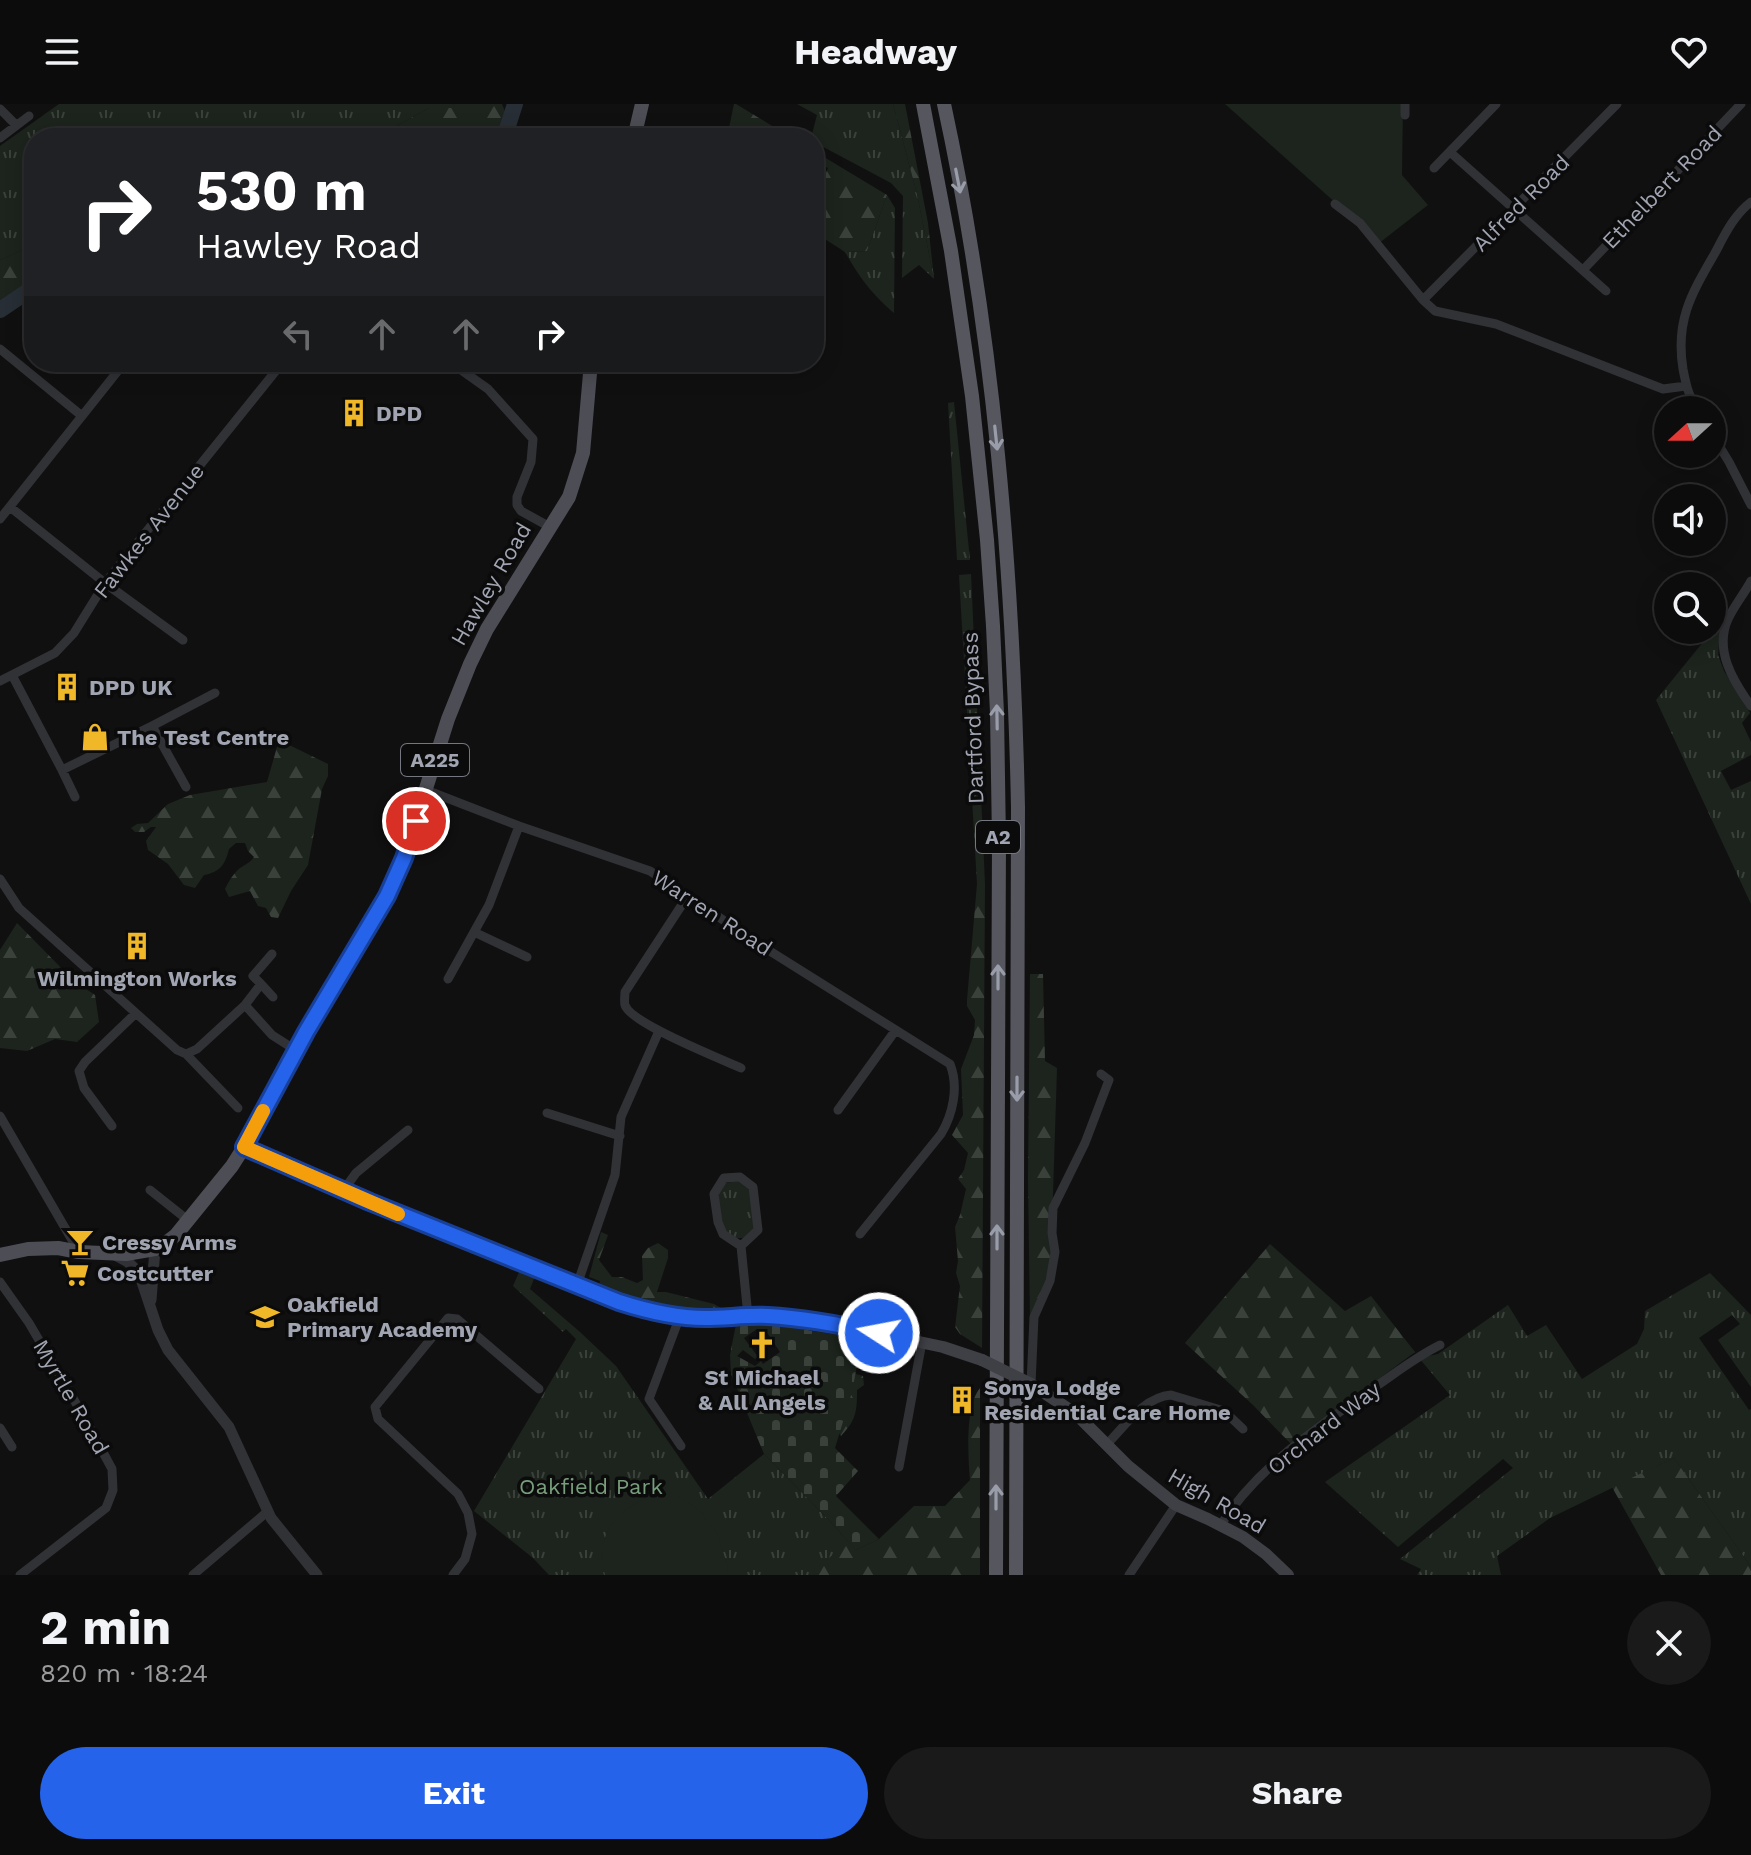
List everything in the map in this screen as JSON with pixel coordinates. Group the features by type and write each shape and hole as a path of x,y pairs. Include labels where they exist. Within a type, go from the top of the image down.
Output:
{"highway":[{"name":"Dartford Bypass","path":"923,104 951,251 972,396 994,640 999,841 996,1575"},
{"name":"Dartford Bypass","path":"944,104 970,243 992,393 1016,689 1016,1575"}],"main road":[{"path":"636,128 642,104"},
{"name":"Hawley Road","path":"148,1251 171,1240 232,1166 348,959 387,896 404,858 448,719 470,664 487,629 569,497 583,453 590,372"},
{"name":"High Road","path":"244,1147 343,1191 619,1302 653,1312 703,1318 766,1316 829,1323 922,1342 982,1360 1031,1384 1076,1414 1148,1483 1176,1505 1243,1537 1288,1575"},
{"path":"0,1255 58,1248 112,1254 148,1251"}],"street":[{"path":"1434,168 1496,104"},
{"name":"Alfred Road","path":"1423,300 1617,104"},
{"name":"Ethelbert Road","path":"1583,270 1741,104"},
{"path":"0,109 16,125"},
{"path":"0,138 29,116"},
{"path":"1450,152 1606,291"},
{"path":"1689,396 1680,355 1680,337 1689,300 1725,233 1751,202"},
{"path":"1335,204 1360,223 1435,311 1496,324 1663,389 1686,386"},
{"path":"0,349 24,369"},
{"path":"28,372 82,416"},
{"path":"117,372 3,512 183,640"},
{"name":"Fawkes Avenue","path":"0,681 55,653 78,629 105,583 275,372"},
{"path":"464,372 488,389 533,439 531,462 517,497 517,505 521,511 550,527"},
{"path":"1726,457 1751,505"},
{"path":"1751,581 1728,619 1723,653 1735,684 1751,706"},
{"path":"12,675 75,797"},
{"path":"62,770 215,693"},
{"path":"152,726 186,787"},
{"name":"Warren Road","path":"426,790 650,871 952,1068 953,1108 947,1124 860,1234"},
{"path":"448,979 489,905 519,826"},
{"path":"0,879 19,908 177,1050 186,1054 238,1108"},
{"path":"687,897 625,992 624,1004 630,1013 659,1031 741,1068"},
{"path":"474,932 527,957"},
{"path":"272,954 253,976 273,997"},
{"path":"186,1054 197,1049 245,1005 261,984"},
{"path":"245,1005 272,1035 297,1051"},
{"path":"112,1126 84,1088 79,1071 136,1013"},
{"path":"577,1285 615,1175 621,1117 659,1031"},
{"path":"838,1110 895,1031"},
{"path":"1031,1384 1034,1317 1050,1281 1055,1252 1053,1208 1085,1143 1109,1080 1101,1074"},
{"path":"547,1113 620,1136"},
{"path":"0,1116 79,1252"},
{"path":"343,1191 356,1173 408,1130"},
{"path":"740,1177 753,1187 758,1230 741,1246 723,1234 718,1222 714,1194 724,1178 740,1177"},
{"path":"150,1190 189,1221"},
{"path":"741,1246 748,1316"},
{"path":"148,1251 151,1309"},
{"path":"112,1254 134,1267 168,1350 229,1427 267,1512 317,1575"},
{"name":"Myrtle Road","path":"0,1282 29,1323 112,1469 113,1490 106,1508 20,1575"},
{"path":"680,1316 649,1399 681,1446"},
{"path":"453,1575 465,1559 472,1534 468,1513 458,1494 378,1419 375,1407 448,1318 457,1319 539,1389"},
{"path":"899,1467 922,1342"},
{"name":"Orchard Way","path":"1220,1526 1238,1499 1291,1449 1415,1358 1440,1345"},
{"path":"1107,1444 1151,1400 1164,1395 1218,1408 1243,1429"},
{"path":"0,1428 12,1447"},
{"path":"1129,1575 1176,1505"},
{"path":"193,1575 267,1512"}],"green space":[{"path":"59,104 453,104 457,108 429,108 393,128 25,128"},
{"path":"453,104 502,104 511,128 393,128 429,108 456,108"},
{"path":"736,104 776,128 729,128"},
{"path":"797,104 893,104 917,194 934,279 919,265 902,278 903,196 891,183 824,147 824,128 814,128 817,115"},
{"path":"893,104 905,104 928,223 934,279 917,194"},
{"path":"1225,104 1403,104 1402,175 1428,205 1378,244"},
{"path":"24,129 24,249 0,260 0,146"},
{"path":"824,157 887,195 867,251 845,252 824,238 824,177 828,168 824,166"},
{"path":"887,195 895,208 894,313 866,285 845,252 867,251"},
{"path":"24,249 24,301 0,317 0,260"},
{"path":"954,402 970,560 957,560 948,403"},
{"path":"971,574 985,884 977,884 959,575"},
{"path":"1702,644 1719,644 1718,655 1724,671 1750,713 1742,723 1751,742 1751,755 1721,771 1731,790 1751,781 1751,904 1656,700"},
{"path":"279,740 328,764 328,776 322,789 308,865 278,918 271,917 266,908 258,906 250,891 229,897 225,889 235,873 254,857 245,843 236,843 229,849 221,867 204,875 195,888 184,885 168,864 148,850 146,841 156,827 144,832 135,832 131,828 148,823 168,804 190,795 267,782"},
{"path":"977,884 985,884 982,1348 960,1334 955,1327 960,1286 956,1273 955,1227 966,1189 958,1179 968,1153 952,1135 963,1115 961,1069 974,1035 975,1020 967,1000"},
{"path":"17,923 73,980 95,995 99,1022 77,1042 55,1039 27,1051 0,1048 0,950"},
{"path":"1030,974 1043,974 1045,1061 1057,1068 1051,1256 1049,1274 1030,1318 1028,1179"},
{"path":"741,1181 751,1191 755,1229 746,1238 734,1238 723,1228 717,1193 724,1183"},
{"path":"601,1232 608,1235 599,1260 612,1277 637,1283 643,1280 642,1256 648,1248 658,1243 668,1250 668,1258 657,1292 714,1304 722,1311 659,1304 599,1286 600,1281 589,1277"},
{"path":"1270,1244 1345,1311 1371,1296 1415,1352 1291,1444 1185,1343"},
{"name":"Oakfield Park","path":"520,1270 535,1276 530,1289 616,1366 708,1499 764,1454 856,1550 838,1575 549,1575 533,1558 474,1511 576,1339 566,1329 563,1332 513,1286"},
{"path":"1710,1273 1751,1315 1751,1387 1718,1340 1740,1324 1732,1315 1699,1338 1751,1409 1751,1567 1674,1458 1550,1518 1497,1556 1501,1575 1417,1575 1421,1569 1400,1559 1513,1468 1503,1459 1398,1547 1325,1482 1450,1395 1419,1358 1438,1354 1508,1305 1527,1336 1546,1325 1582,1379 1637,1344 1644,1329 1645,1311"},
{"path":"764,1323 862,1339 852,1392 835,1448 858,1471 836,1496 879,1539 856,1550 764,1454 731,1374 730,1355 736,1324","holes":["757,1329 761,1334 766,1331 780,1352 755,1366 737,1356 743,1350 755,1359 758,1357 744,1338"]},
{"path":"867,1338 884,1341 890,1349 874,1350 871,1362 863,1355 851,1357 849,1372 863,1376 864,1385 857,1390 855,1415 841,1436 833,1425 852,1345"},
{"path":"980,1388 980,1575 810,1575 848,1541 856,1550 879,1539 914,1506 945,1506 970,1480 970,1419"},
{"path":"1674,1458 1751,1567 1751,1575 1661,1575 1612,1487"},
{"path":"649,1496 678,1496 700,1511 717,1533 728,1568 726,1575 605,1575 603,1547 610,1526 626,1510"}],"waterway":[{"path":"507,128 515,104"},
{"path":"0,310 24,294"}],"slow traffic":[{"path":"263,1111 244,1147 398,1214"}],"place":[{"name":"DPD","path":"354,413"},
{"name":"DPD UK","path":"67,687"},
{"name":"The Test Centre","path":"95,737"},
{"name":"Wilmington Works","path":"137,946"},
{"name":"Cressy Arms","path":"80,1242"},
{"name":"Costcutter","path":"75,1273"},
{"name":"Oakfield Primary Academy","path":"265,1317"},
{"name":"St Michael & All Angels","path":"762,1345"},
{"name":"Sonya Lodge Residential Care Home","path":"962,1400"}],"route":[{"path":"416,821 387,896 306,1032 244,1147 479,1247 619,1302 664,1314 703,1318 766,1316 829,1323 879,1333"}]}
